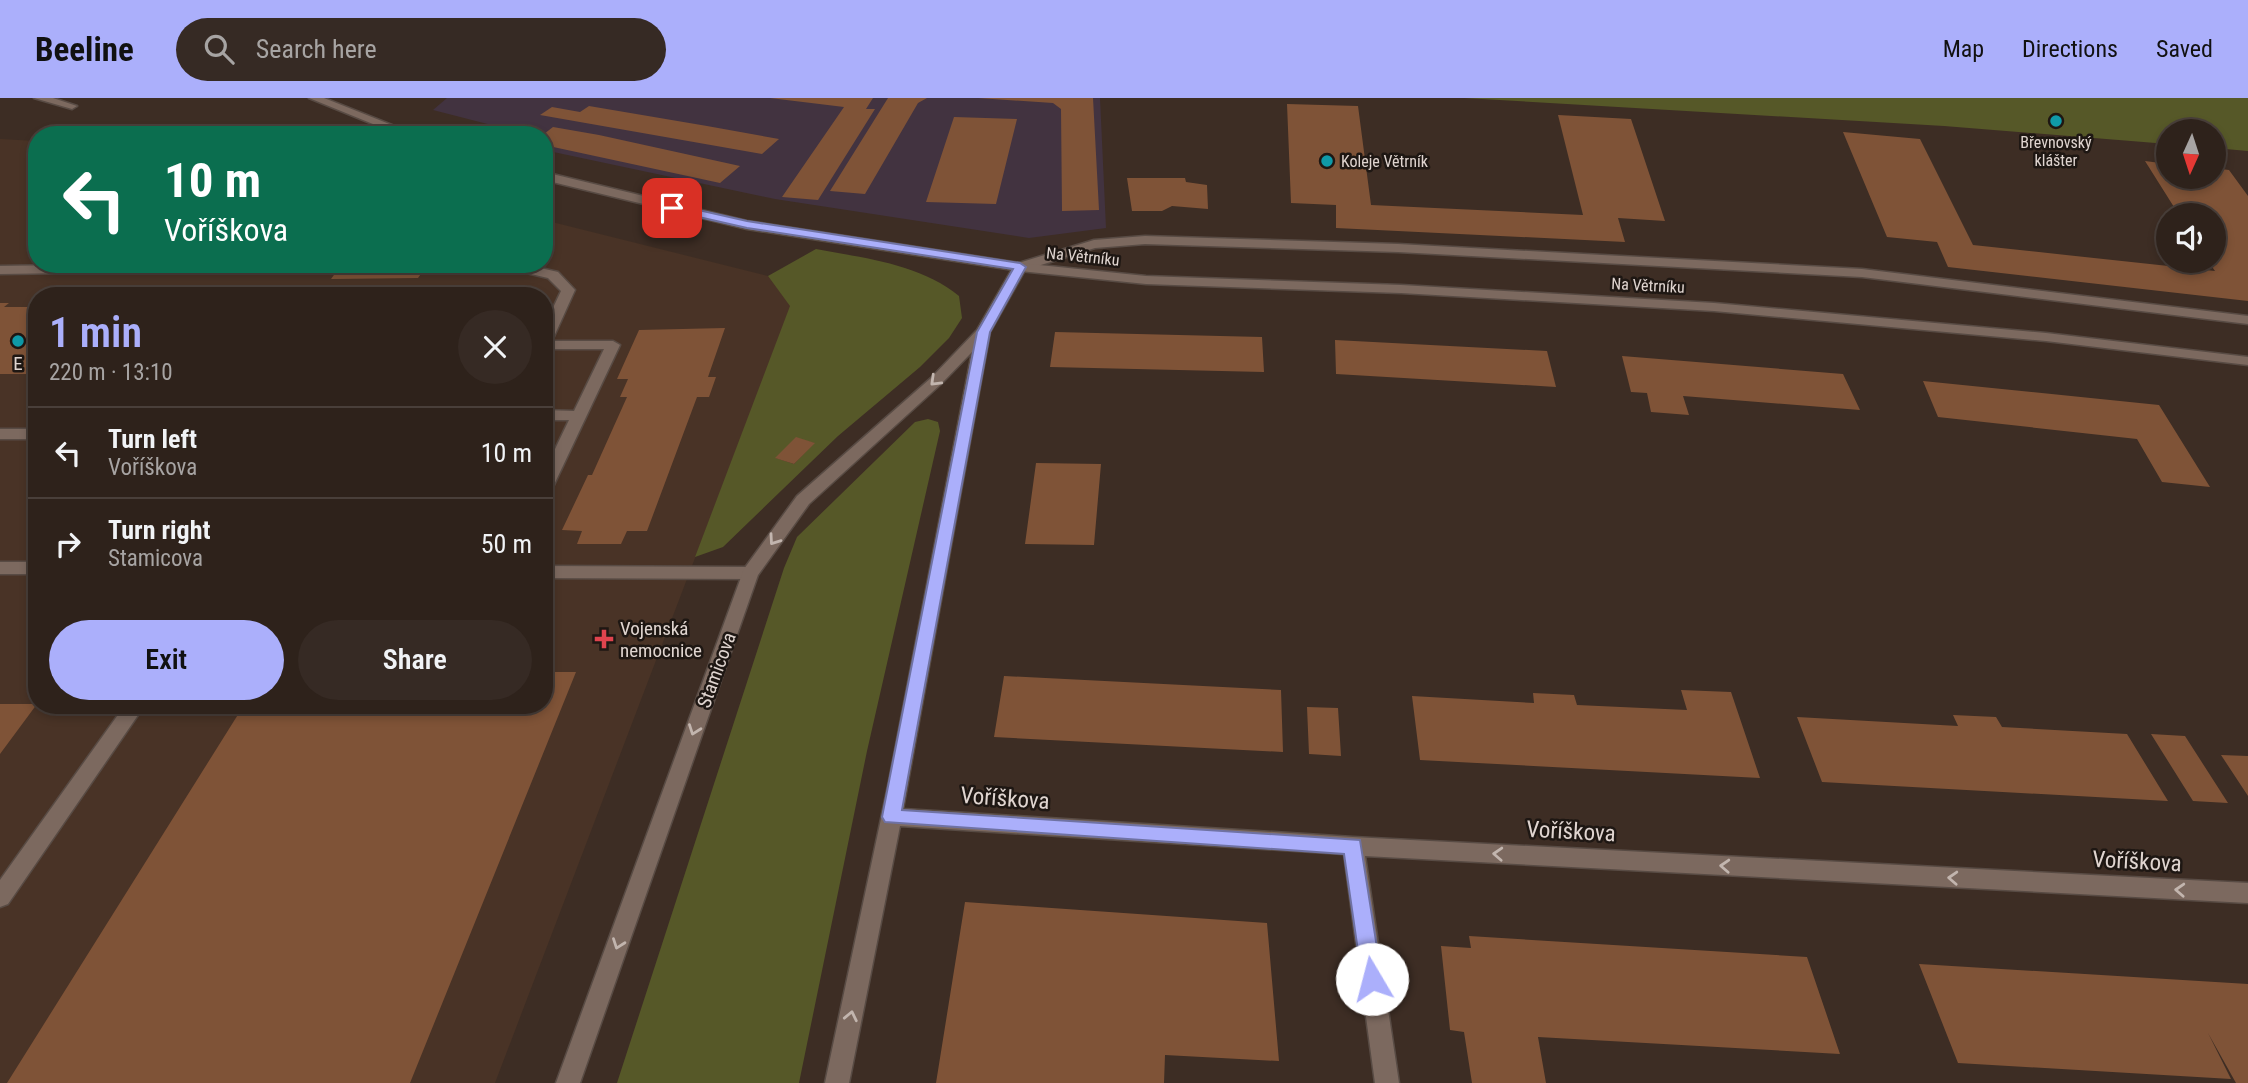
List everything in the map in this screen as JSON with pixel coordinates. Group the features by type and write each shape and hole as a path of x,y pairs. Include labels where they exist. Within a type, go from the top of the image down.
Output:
{"street":[{"path":"39,98 72,106"},
{"path":"314,98 387,126"},
{"path":"553,178 747,225 1020,267"},
{"name":"Na Větrníku","path":"1020,267 1094,244 1144,240 1398,248 1862,273 2248,320"},
{"name":"Na Větrníku","path":"1020,267 1146,281 1401,289 1714,307 2046,337 2248,361"},
{"name":"Stamicova","path":"568,1083 750,573 803,500 936,381 983,332 1020,267"},
{"path":"0,270 28,270"},
{"path":"544,273 553,275 568,290 553,324"},
{"name":"Stamicova","path":"837,1083 892,817 983,332"},
{"path":"553,344 613,345 553,470"},
{"path":"553,415 579,416"},
{"path":"0,434 28,434"},
{"path":"0,568 28,568"},
{"path":"553,572 750,573"},
{"path":"0,897 130,714"},
{"name":"Voříškova","path":"892,817 1353,846 2248,893"},
{"path":"1353,846 1387,1083"}],"shaded area":[{"path":"447,98 1100,98 1106,228 1029,238 775,199 553,152 553,126 495,126 433,110"},
{"name":"Vojenská nemocnice","path":"0,139 28,141 28,273 553,273 553,222 768,276 791,306 495,1083 0,1083"}],"green space":[{"name":"Břevnovský klášter","path":"1464,98 2248,98 2248,151 2226,149 2226,119 2156,119 2156,143 1944,126"},
{"path":"816,249 872,259 909,269 944,285 959,296 962,318 949,338 920,367 838,436 723,547 695,557 790,306 768,276","holes":["796,438 814,443 794,464 776,458"]},
{"path":"928,419 938,422 940,431 867,751 799,1083 617,1083 784,568 797,537 915,422"}],"building":[{"path":"770,98 873,98 866,109 875,109 818,200 782,197 844,107"},
{"path":"888,98 927,98 918,103 865,194 830,191"},
{"path":"978,98 1093,98 1099,210 1062,211 1061,109 1053,103"},
{"name":"Koleje Větrník","path":"1287,104 1358,106 1371,205 1583,215 1558,115 1631,119 1665,221 1618,218 1625,242 1336,228 1336,205 1291,203"},
{"path":"589,106 779,139 762,154 540,115 552,107 580,112"},
{"path":"954,117 1017,119 996,204 926,202"},
{"path":"553,127 740,166 720,183 553,147"},
{"path":"1843,132 1920,139 1973,245 2156,265 2156,273 2226,273 2226,203 2171,203 2163,189 2226,189 2226,170 2229,170 2248,196 2248,301 1948,267 1937,242 1887,237"},
{"path":"2145,161 2156,162 2156,178"},
{"path":"1127,178 1185,178 1186,182 1207,185 1208,209 1172,206 1162,211 1132,211"},
{"path":"335,273 422,273 418,278 331,279"},
{"name":"E","path":"0,303 9,303 4,307 28,307 28,374 0,374"},
{"path":"725,328 708,377 716,377 709,397 697,397 647,531 627,531 621,544 577,544 582,531 562,530 588,475 592,475 627,397 620,397 628,379 617,379 639,330"},
{"path":"1055,332 1262,337 1264,372 1050,367"},
{"path":"1335,340 1547,351 1556,387 1336,374"},
{"path":"1622,356 1843,374 1860,410 1683,396 1689,415 1651,412 1647,393 1631,392"},
{"path":"1923,381 2159,405 2210,487 2162,482 2137,439 1938,417"},
{"path":"796,437 815,443 794,464 775,458"},
{"path":"1036,463 1101,464 1094,545 1025,544"},
{"path":"553,672 576,672 410,1083 7,1083 238,714 553,714"},
{"path":"1004,676 1281,690 1283,752 994,737"},
{"path":"1681,690 1731,692 1760,778 1420,760 1412,696 1534,703 1533,693 1574,695 1577,705 1687,710"},
{"path":"0,704 28,704 30,714 0,754"},
{"path":"1307,707 1338,708 1341,756 1309,754"},
{"path":"1953,715 1996,717 2002,727 2127,734 2168,801 1822,782 1797,717 1958,726"},
{"path":"2151,734 2185,736 2228,803 2193,801"},
{"path":"2221,755 2248,756 2248,796"},
{"path":"965,902 1267,923 1279,1061 1165,1055 1164,1083 936,1083"},
{"path":"1469,936 1807,957 1840,1054 1538,1037 1546,1083 1472,1083 1464,1032 1450,1030 1441,946 1471,948"},
{"path":"1919,964 2248,984 2248,1083 2236,1083 2208,1033 2231,1079 1958,1063"}],"place":[{"name":"Břevnovský klášter","path":"2056,121"},
{"name":"Koleje Větrník","path":"1327,161"},
{"name":"E","path":"18,341"},
{"name":"Vojenská nemocnice","path":"604,639"}],"route":[{"path":"672,208 747,225 1020,267 983,332 892,817 1353,846 1372,979"}]}
